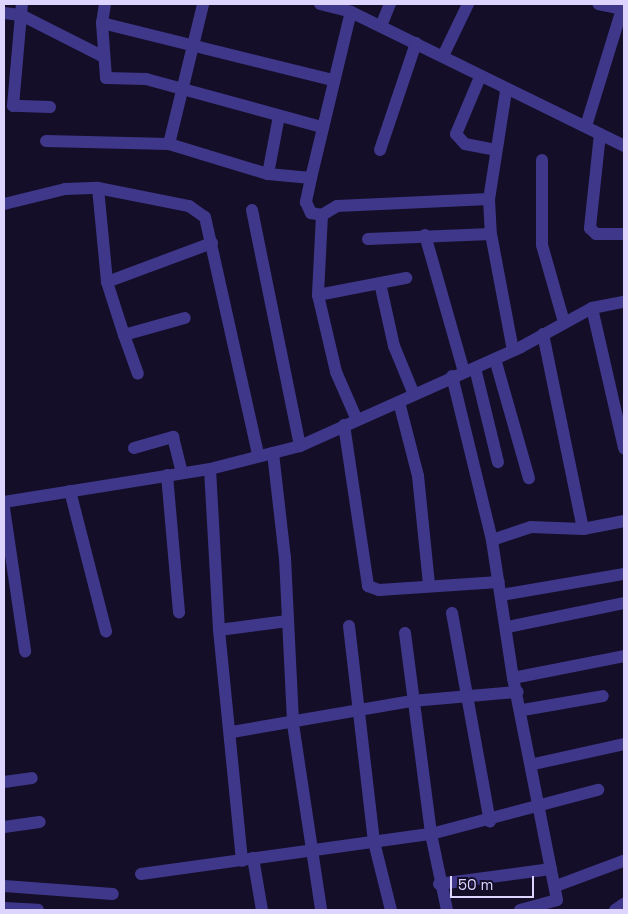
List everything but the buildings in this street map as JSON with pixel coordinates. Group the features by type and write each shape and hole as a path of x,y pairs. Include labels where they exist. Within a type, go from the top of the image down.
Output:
{"street":[{"path":"105,4 102,23 102,56 106,78 146,79 322,127"},
{"path":"169,144 203,4"},
{"path":"320,4 350,12 381,26 443,56 506,91 586,126 624,146"},
{"path":"381,26 390,4"},
{"path":"443,56 468,4"},
{"path":"586,126 622,9 599,4"},
{"path":"4,13 21,10 102,56"},
{"path":"21,10 13,106 50,107"},
{"path":"350,12 332,80 306,202 311,213 322,215 337,206 489,199"},
{"path":"102,23 332,80"},
{"path":"380,150 416,43"},
{"path":"480,77 456,134 465,144 495,150"},
{"path":"506,91 495,150 489,199 491,234 513,350"},
{"path":"268,174 279,116"},
{"path":"600,134 590,228 596,234 624,234"},
{"path":"46,141 169,144 268,174 312,178"},
{"path":"542,160 542,245 564,322"},
{"path":"98,188 107,282 138,374"},
{"path":"4,204 65,189 98,188 195,209 205,216 258,454"},
{"path":"252,210 300,446"},
{"path":"322,215 318,295 336,372 357,420"},
{"path":"368,239 491,234"},
{"path":"425,236 464,372 498,462"},
{"path":"107,282 212,243"},
{"path":"318,295 406,278"},
{"path":"380,283 394,346 413,392"},
{"path":"4,502 210,469 258,454 273,453 300,446 399,402 413,392 495,359 592,308 624,302"},
{"path":"592,308 624,448"},
{"path":"124,336 186,318"},
{"path":"543,334 583,529"},
{"path":"495,359 529,478"},
{"path":"464,372 507,627 513,678 523,710 534,764 557,900 566,910"},
{"path":"399,402 418,476 429,584"},
{"path":"344,425 368,586 379,590 429,584 500,588 624,574"},
{"path":"134,448 173,437 182,473"},
{"path":"273,453 288,621 293,724 309,850 321,910"},
{"path":"210,469 219,630 247,860 262,910"},
{"path":"168,475 179,612"},
{"path":"70,492 106,631"},
{"path":"4,508 25,651"},
{"path":"492,540 531,528 583,529 624,521"},
{"path":"507,627 624,603"},
{"path":"452,612 465,697 490,822"},
{"path":"219,630 288,621"},
{"path":"349,626 357,713 374,842 391,910"},
{"path":"405,633 412,701 431,834 439,884 447,910"},
{"path":"513,678 624,656"},
{"path":"232,732 357,713 412,701 518,692"},
{"path":"523,710 603,696"},
{"path":"534,764 624,744"},
{"path":"4,782 32,778"},
{"path":"141,874 431,834 490,822 598,790"},
{"path":"4,827 40,822"},
{"path":"556,886 623,861"},
{"path":"439,884 551,869"},
{"path":"4,886 113,894"},
{"path":"524,910 557,900"},
{"path":"615,910 624,904"},
{"path":"4,908 38,910"}]}
